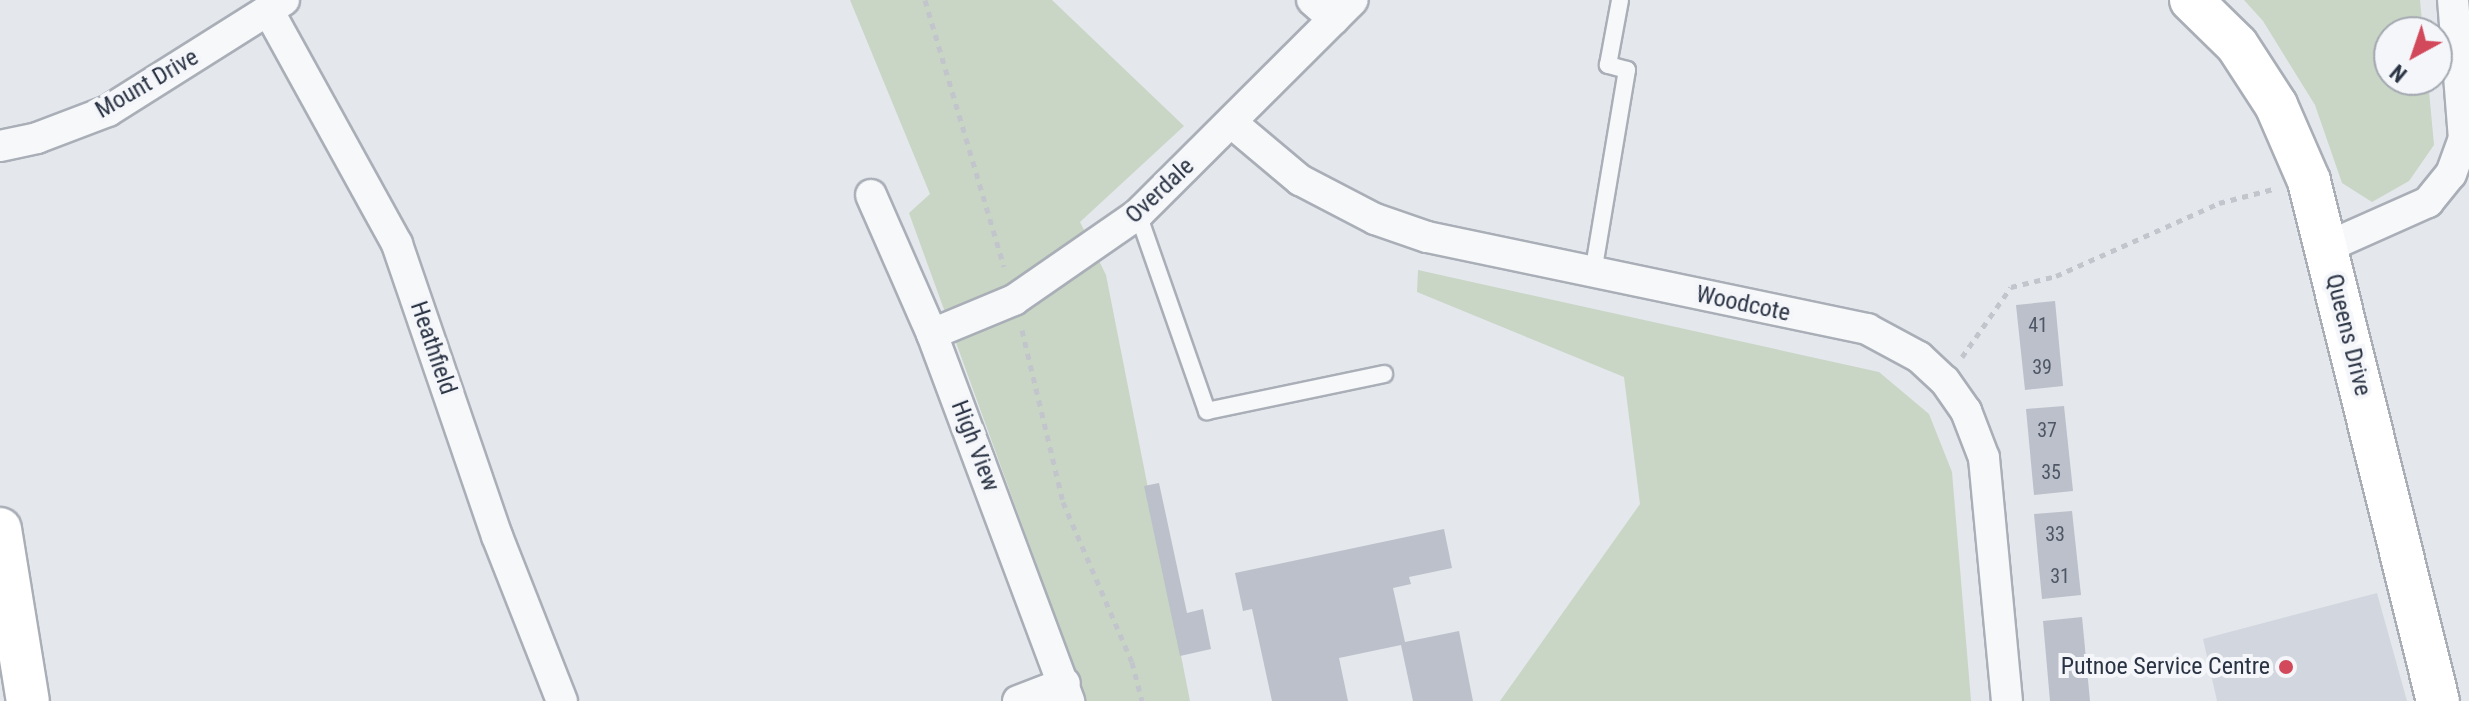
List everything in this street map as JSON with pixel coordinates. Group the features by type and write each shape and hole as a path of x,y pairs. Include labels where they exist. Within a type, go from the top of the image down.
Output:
{"street":[{"name":"Queens Drive","path":"2191,0 2237,45 2276,105 2309,181 2438,701"},
{"path":"2327,247 2428,202 2451,174 2464,139 2453,0"},
{"name":"Mount Drive","path":"0,146 108,111 276,5"},
{"name":"Heathfield","path":"276,5 397,244 497,536 562,701"},
{"name":"Overdale","path":"932,334 1014,300 1138,214 1232,123 1333,6"},
{"name":"Woodcote","path":"1232,123 1300,180 1375,219 1427,237 1867,329 1919,357 1945,381 1966,411 1984,458 2007,701"},
{"name":"High View","path":"871,195 932,334 1067,692"},
{"path":"0,529 28,701"},
{"path":"1018,701 1067,692"}],"lane":[{"path":"1593,273 1627,70 1608,65 1620,0"},
{"path":"1138,214 1207,411 1384,374"}],"path":[{"path":"925,0 1014,300 1063,502 1132,662 1142,701"},
{"path":"1945,381 2011,287 2056,276 2219,203 2309,181"}],"shaded area":[{"path":"2377,593 2407,701 2217,701 2203,639"}],"green space":[{"path":"850,0 1052,0 1184,126 1080,222 1106,275 1190,701 1086,701 909,213 930,194"},
{"path":"2244,0 2420,0 2422,16 2373,16 2373,96 2429,96 2434,145 2409,181 2372,202 2342,183 2315,105 2263,21"},
{"path":"1418,270 1879,372 1929,414 1952,472 1971,701 1500,701 1640,504 1624,377 1417,292"}],"building":[{"path":"2055,301 2063,386 2025,390 2016,305"},
{"path":"2064,406 2073,491 2034,495 2026,409"},
{"path":"1159,483 1187,613 1203,609 1211,649 1180,656 1144,486"},
{"path":"2072,511 2081,595 2042,599 2034,514"},
{"path":"1444,529 1452,568 1409,577 1411,584 1393,588 1405,642 1459,631 1473,701 1413,701 1401,645 1339,658 1348,701 1272,701 1252,609 1243,611 1235,573"},
{"path":"2082,617 2090,701 2050,701 2043,621"}],"place":[{"name":"Putnoe Service Centre","path":"2286,667"}]}
